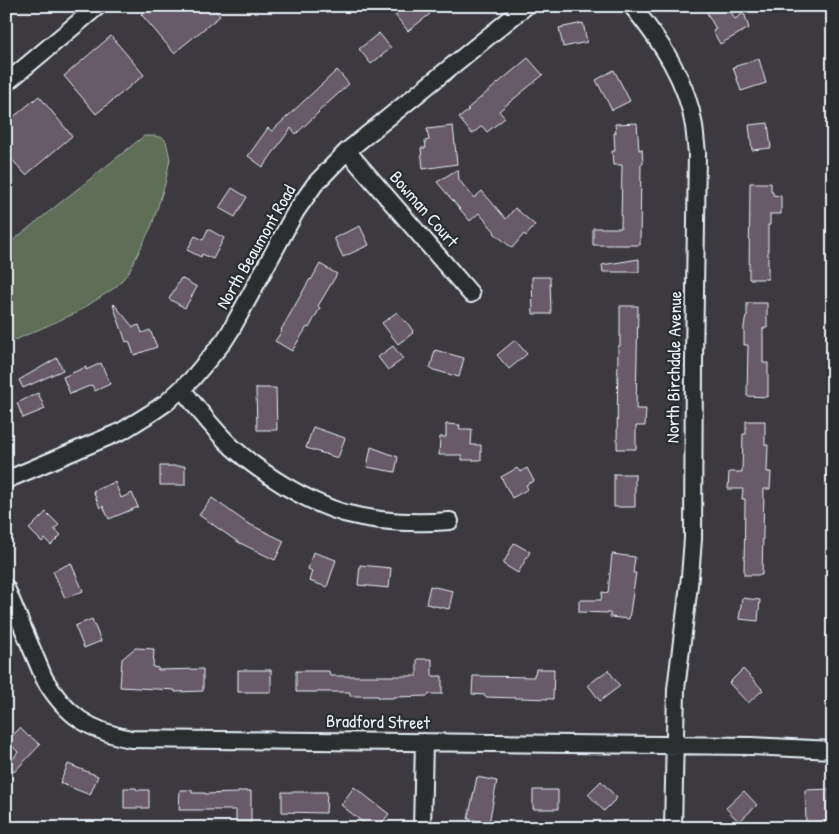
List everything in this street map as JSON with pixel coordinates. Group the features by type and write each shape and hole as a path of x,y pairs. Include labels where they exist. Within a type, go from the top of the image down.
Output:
{"street":[{"path":"6,83 98,6"},
{"name":"North Beaumont Road","path":"6,480 122,431 151,413 182,389 231,330 296,210 315,184 347,151 526,6"},
{"name":"North Birchdale Avenue","path":"632,6 659,40 674,64 685,91 694,124 697,153 693,539 676,689 673,828"},
{"name":"Bowman Court","path":"347,151 471,294"},
{"path":"182,389 208,422 232,447 258,469 311,500 343,512 376,520 450,522"},
{"name":"Bradford Street","path":"6,588 44,678 52,691 79,719 97,730 131,739 752,746 833,750"},
{"path":"422,828 424,742"}],"green space":[{"path":"144,136 163,138 166,141 170,159 165,184 152,225 129,272 116,287 76,313 6,344 6,246"}],"building":[{"path":"150,6 212,6 220,16 174,53 141,14"},
{"path":"406,6 424,6 430,14 408,31 395,15"},
{"path":"719,6 728,6 735,19 744,13 749,28 720,44 713,31 716,29 707,13"},
{"path":"583,23 587,42 563,47 559,28"},
{"path":"379,33 391,48 371,64 359,49"},
{"path":"111,36 144,75 96,114 64,76"},
{"path":"528,58 543,75 499,111 505,118 487,132 482,126 472,134 459,118 469,110 467,109"},
{"path":"759,59 766,83 741,91 733,67"},
{"path":"337,70 349,84 296,134 291,128 263,167 248,156 268,128 272,131"},
{"path":"614,70 630,101 612,110 596,80"},
{"path":"39,96 72,136 26,175 6,153 6,123"},
{"path":"637,123 639,150 642,149 643,164 641,164 640,245 593,245 593,228 621,228 622,165 613,165 612,151 615,151 615,124"},
{"path":"768,123 771,148 752,150 749,125"},
{"path":"453,126 457,164 423,169 421,148 426,148 425,141 429,140 427,129"},
{"path":"458,169 459,180 474,198 482,191 506,219 515,208 535,225 512,248 494,233 479,213 470,221 437,182"},
{"path":"750,183 771,183 773,195 781,196 781,214 770,214 770,225 768,225 768,279 749,279"},
{"path":"232,188 247,197 235,217 219,208"},
{"path":"360,226 369,245 343,257 334,238"},
{"path":"208,229 224,238 213,259 202,254 201,257 187,250 195,236 203,240"},
{"path":"639,259 639,272 603,272 602,265"},
{"path":"320,264 337,274 318,306 320,308 309,328 307,327 292,351 275,341"},
{"path":"532,277 550,277 551,314 533,314"},
{"path":"181,278 197,287 185,308 169,299"},
{"path":"747,303 767,303 767,328 763,328 763,363 768,363 768,397 747,396 748,345 744,345 744,326 747,316"},
{"path":"114,304 133,327 139,325 142,333 150,330 157,347 134,355 129,341 126,342"},
{"path":"620,306 638,306 636,409 646,409 645,426 636,426 636,449 617,449"},
{"path":"397,312 413,331 413,333 398,344 382,323"},
{"path":"515,340 527,354 509,369 497,355"},
{"path":"393,346 403,359 388,370 378,357"},
{"path":"435,350 464,358 459,377 430,369"},
{"path":"57,358 63,370 23,388 19,380"},
{"path":"101,363 110,384 95,391 92,385 70,394 63,377"},
{"path":"256,388 276,388 277,430 257,430"},
{"path":"38,393 45,409 23,418 17,403"},
{"path":"746,421 765,421 765,445 768,445 767,472 771,472 770,489 764,489 762,575 744,575 745,499 742,499 743,489 728,489 729,472 742,472 743,434 746,434"},
{"path":"446,424 460,425 459,429 472,429 471,445 481,445 481,460 462,460 462,455 439,455 440,437 446,437"},
{"path":"313,427 345,438 338,458 306,448"},
{"path":"371,447 398,457 395,472 367,467"},
{"path":"160,466 185,466 185,485 160,485"},
{"path":"517,468 520,472 527,468 534,481 526,485 528,489 512,498 501,477"},
{"path":"614,474 635,474 635,507 614,507"},
{"path":"115,482 121,498 132,493 138,507 109,519 103,506 100,508 93,491"},
{"path":"212,498 247,523 284,541 275,560 238,542 199,515"},
{"path":"46,512 59,525 54,529 61,535 51,545 45,539 42,542 29,529"},
{"path":"514,543 530,552 518,573 503,564"},
{"path":"313,552 336,560 327,587 309,581 312,571 308,569"},
{"path":"612,554 635,557 633,573 636,573 629,619 610,617 610,613 579,612 579,600 601,600 602,592 608,593"},
{"path":"71,563 83,591 65,598 53,571"},
{"path":"360,565 391,568 389,588 358,585"},
{"path":"430,586 453,591 449,609 426,604"},
{"path":"742,598 760,600 758,621 739,619"},
{"path":"92,619 101,641 84,648 75,626"},
{"path":"135,648 154,649 153,667 158,668 158,670 203,669 203,691 175,692 175,690 120,687 122,659"},
{"path":"417,659 432,659 432,676 442,676 442,694 378,698 378,696 350,696 350,692 296,692 296,671 329,671 330,676 417,676"},
{"path":"536,669 554,669 553,699 485,697 485,695 472,694 473,676 534,677"},
{"path":"743,669 763,690 748,703 729,683"},
{"path":"238,670 271,670 271,692 238,692"},
{"path":"608,670 620,686 600,701 588,685"},
{"path":"20,728 40,745 14,772 8,766 18,752 7,741"},
{"path":"68,764 98,776 90,795 60,783"},
{"path":"477,777 497,781 489,823 468,819"},
{"path":"601,781 617,798 604,811 588,794"},
{"path":"354,787 389,814 378,828 370,828 341,805"},
{"path":"124,788 149,790 149,808 124,808"},
{"path":"833,789 833,823 806,823 805,790"},
{"path":"180,790 192,790 192,793 205,794 251,791 251,823 236,823 236,810 179,810"},
{"path":"533,790 558,790 558,809 533,809"},
{"path":"744,791 757,805 739,822 726,808"},
{"path":"282,792 327,792 326,813 282,812"}]}
